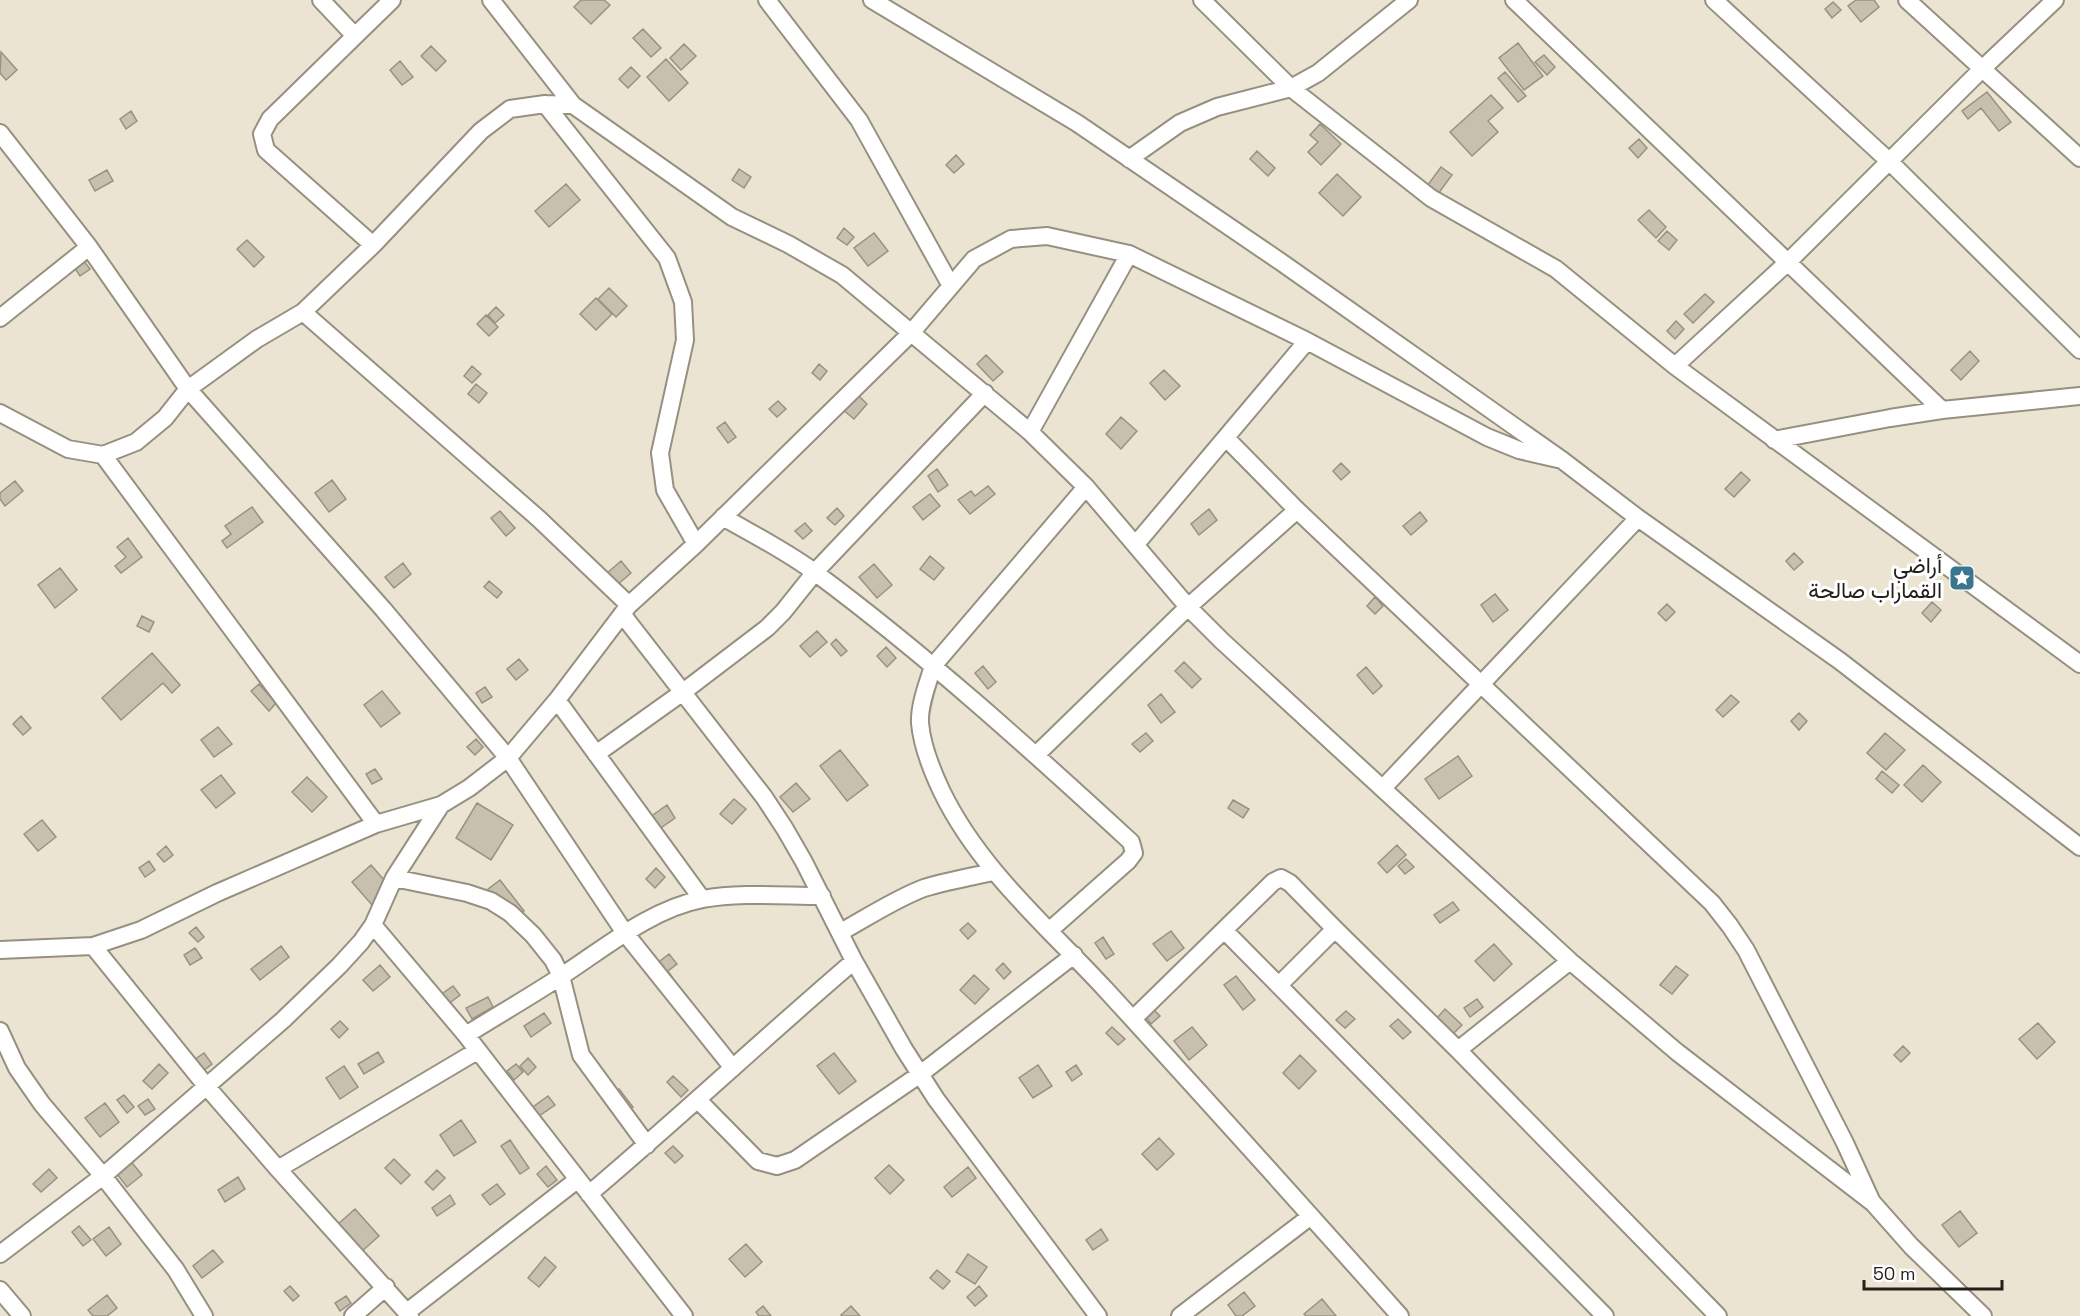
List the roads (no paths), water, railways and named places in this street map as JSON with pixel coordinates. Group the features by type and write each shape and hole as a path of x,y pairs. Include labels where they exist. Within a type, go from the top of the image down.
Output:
{"street":[{"path":"321,0 355,36"},
{"path":"373,245 266,150 262,134 270,119 392,0"},
{"path":"491,0 573,105 732,217 788,244 842,275 1030,432 1086,487 1188,607 1231,649 1570,961 1677,1052 1872,1203 1911,1246 1983,1316"},
{"path":"767,0 859,120 951,286"},
{"path":"872,0 1077,123 1290,269 1562,460 1638,518 1840,662 2080,847"},
{"path":"1202,0 1291,88 1431,198 1556,269 1675,366 2080,664"},
{"path":"1130,159 1180,123 1218,107 1291,88 1318,73 1408,0"},
{"path":"1514,0 1942,410"},
{"path":"1713,0 1890,162 2080,350"},
{"path":"1907,0 2080,158"},
{"path":"1675,366 1787,262 2055,0"},
{"path":"0,412 68,449 104,454 136,442 165,418 188,389 257,339 303,312 373,245 481,131 510,109 544,104 573,105"},
{"path":"544,104 667,258 683,302 685,340 660,453 665,490 696,544"},
{"path":"0,133 89,247 188,389 383,609 508,758 625,933 733,1068"},
{"path":"0,950 93,946 141,930 217,893 376,824 441,805 469,788 508,758 557,700 625,610 696,544 911,333 974,259 1011,239 1047,236 1129,254 1307,341 1496,441 1527,453 1562,460"},
{"path":"0,318 89,247"},
{"path":"1030,432 1129,254"},
{"path":"303,312 538,519 625,610 683,692 769,805 795,845 854,961 919,1074 1098,1316"},
{"path":"1136,544 1307,341"},
{"path":"596,754 683,692 766,628 783,612 815,572 985,393"},
{"path":"1774,440 1890,417 2080,396"},
{"path":"1226,438 1297,510 1712,903 1746,950 1845,1143 1872,1203"},
{"path":"104,454 376,824"},
{"path":"1086,487 933,666 920,722 927,756 942,792 967,836 993,872 1133,1019 1400,1316"},
{"path":"1036,755 1188,607 1297,510"},
{"path":"723,517 815,572 933,666 1036,755 1131,842 1134,853 1128,861 1050,930"},
{"path":"1383,788 1638,518"},
{"path":"557,700 702,899"},
{"path":"0,1254 103,1176 306,999 361,942 373,925 394,878 441,805"},
{"path":"841,932 922,889 946,881 993,872"},
{"path":"394,878 467,893 491,901 510,913 533,935 553,960 561,976 581,1055 647,1145"},
{"path":"1133,1019 1273,882 1281,878 1290,883 1458,1050 1718,1316"},
{"path":"466,1035 625,933 661,913 702,899 727,896 822,896"},
{"path":"373,925 466,1035 684,1316"},
{"path":"1279,985 1335,929"},
{"path":"1224,930 1605,1316"},
{"path":"93,946 278,1169 409,1314 578,1180"},
{"path":"698,1100 758,1161 777,1166 795,1160 919,1074 1074,955"},
{"path":"589,1194 854,961"},
{"path":"1458,1050 1570,961"},
{"path":"0,1031 17,1068 42,1104 103,1176 177,1270 204,1316"},
{"path":"278,1169 477,1051"},
{"path":"1180,1316 1311,1216"},
{"path":"353,1316 386,1287"},
{"path":"0,1290 22,1316"}],"place":[{"name":"أراضي القماراب صالحة","path":"1962,578"}]}
